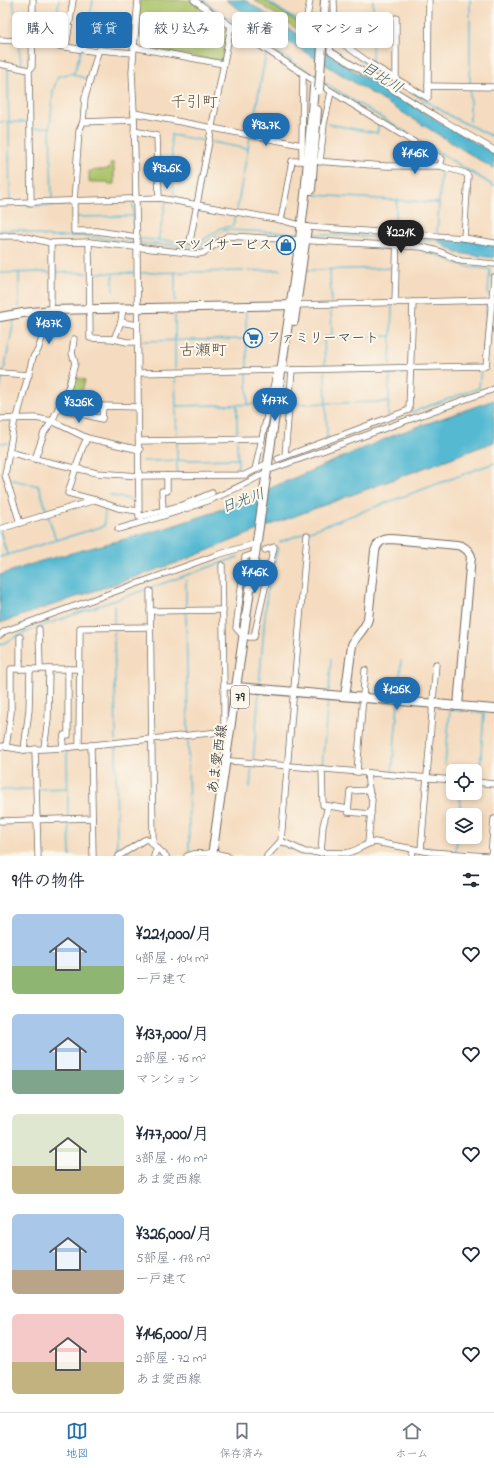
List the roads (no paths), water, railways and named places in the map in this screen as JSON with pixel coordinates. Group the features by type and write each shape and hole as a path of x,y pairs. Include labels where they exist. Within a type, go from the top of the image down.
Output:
{"main road":[{"name":"あま愛西線","path":"320,0 320,12"},
{"name":"あま愛西線","path":"323,12 325,0"},
{"name":"あま愛西線","path":"215,855 231,761 246,637 262,540 259,541 268,472 294,305 311,161 319,48"},
{"path":"0,317 23,312 49,310 294,305"},
{"path":"345,696 352,645 354,640 365,628 368,619 375,551 379,542 382,540 391,539 457,545 466,548 469,551 471,556 458,706"},
{"name":"あま愛西線","path":"215,855 227,731 239,687"},
{"path":"239,687 494,709"}],"street":[{"path":"33,12 34,0"},
{"path":"68,34 73,0"},
{"path":"138,0 132,72 137,242 137,342 140,441 139,517 183,505 212,493"},
{"path":"194,0 331,92 442,159 440,166"},
{"path":"308,12 310,0"},
{"path":"333,12 334,0"},
{"path":"349,48 371,64 428,98 428,0"},
{"path":"396,18 396,78"},
{"path":"190,241 231,26"},
{"path":"0,40 12,41"},
{"path":"68,47 98,52 99,50 133,53"},
{"path":"134,47 223,64"},
{"path":"31,203 30,70 32,67 32,48"},
{"path":"329,48 330,51 494,150"},
{"path":"98,52 85,98 83,122 78,131 74,231 97,231 137,242 198,254 203,253 228,236 303,233 357,231 464,238 494,243"},
{"path":"0,64 30,70"},
{"path":"303,74 302,145 311,161"},
{"path":"428,86 494,87"},
{"path":"311,161 324,124 331,92"},
{"path":"83,122 134,116 212,128 302,145"},
{"path":"134,131 157,136 159,198"},
{"path":"281,220 292,161 386,166 440,166 465,172 468,176 464,238"},
{"path":"0,203 74,202 159,198 281,220 303,233 356,242 422,246 461,261 494,264"},
{"path":"356,242 357,231"},
{"path":"395,303 397,234"},
{"path":"0,236 21,236 51,243 137,242"},
{"path":"89,242 90,338 137,342"},
{"path":"20,523 5,475 16,418 34,357 41,342 49,310 51,243"},
{"path":"138,373 486,366 494,277"},
{"path":"294,305 492,300"},
{"path":"278,458 409,410 413,302"},
{"path":"114,339 121,322 123,308"},
{"path":"121,322 137,325"},
{"path":"35,459 44,433 59,408 69,386 74,363 72,353 74,339"},
{"path":"255,470 262,439 284,370"},
{"path":"284,370 285,456"},
{"path":"0,373 29,375"},
{"path":"118,529 186,509 238,488 268,472 494,390"},
{"path":"59,408 102,418 103,406 139,407"},
{"path":"0,419 35,418 52,421 87,438 140,450"},
{"path":"87,438 68,493 118,508 138,511"},
{"path":"140,441 262,439"},
{"path":"9,452 98,473 167,476 245,475 255,470 268,472"},
{"path":"0,462 7,462"},
{"path":"163,510 162,491 167,491 167,476"},
{"path":"0,529 95,500"},
{"path":"267,856 281,841 307,535"},
{"path":"0,635 4,631 259,541"},
{"path":"251,555 245,557 236,628 246,637 254,637 274,547 265,550"},
{"path":"79,669 11,669 11,713 3,747 24,750 62,748 227,731 224,687 222,565"},
{"path":"150,591 154,856"},
{"path":"150,611 223,610"},
{"path":"79,746 79,669 81,660 80,628 150,627"},
{"path":"39,630 40,669"},
{"path":"20,637 20,669"},
{"path":"421,850 436,664"},
{"path":"24,750 29,710 30,669"},
{"path":"44,748 48,719 49,669"},
{"path":"62,748 64,735 68,735 68,669"},
{"path":"357,772 365,670"},
{"path":"224,687 239,687"},
{"path":"91,745 93,856"},
{"path":"35,749 38,856"},
{"path":"231,761 446,779"},
{"path":"322,769 322,804 324,806 348,809 348,812 371,814"},
{"path":"366,773 372,800 368,843"},
{"path":"482,783 494,784"},
{"path":"348,809 350,791 369,790"},
{"path":"321,853 323,826 328,806"},
{"path":"0,821 92,818"},
{"path":"491,856 494,819"},
{"path":"119,856 147,839 166,856"},
{"path":"281,841 305,852 347,853 352,852 368,843 375,842 421,850 430,854 487,856"},
{"path":"412,856 413,849"},
{"path":"186,856 193,854 227,856"}],"water":[{"path":"226,0 245,0 264,12 243,12"},
{"path":"288,28 296,33 296,46 288,41"},
{"path":"298,48 319,48 356,72 494,154 494,169"},
{"path":"439,239 463,239 494,244 494,258 457,253 439,242"},
{"name":"日光川","path":"494,400 494,442 276,523 179,562 0,623 0,575 41,561 163,529 212,513 397,434"}],"waterway":[{"path":"13,0 14,12"},
{"path":"57,12 59,0"},
{"path":"91,12 93,0"},
{"path":"203,0 267,46 317,77"},
{"path":"266,0 296,18"},
{"path":"373,0 373,12"},
{"path":"470,0 470,17"},
{"path":"470,20 470,84"},
{"path":"19,48 22,67"},
{"name":"目比川","path":"344,48 372,68 454,118 494,137"},
{"name":"目比川","path":"372,48 372,62"},
{"path":"50,127 53,91 58,76 74,73 81,51"},
{"path":"251,134 266,54"},
{"path":"8,68 10,201"},
{"path":"74,73 74,75 88,79"},
{"path":"323,82 494,186"},
{"path":"470,88 470,121"},
{"path":"0,122 28,122"},
{"path":"328,124 377,133 379,124"},
{"path":"32,128 50,127 52,199"},
{"path":"174,197 171,135 206,141"},
{"path":"237,209 250,137"},
{"path":"212,142 248,149"},
{"path":"316,195 439,203 441,169"},
{"path":"394,230 397,200"},
{"path":"158,241 166,202"},
{"path":"437,233 439,203"},
{"path":"133,204 134,234"},
{"path":"27,206 70,205"},
{"path":"141,239 199,243 221,228 233,226 235,215"},
{"path":"76,217 133,216"},
{"path":"0,230 21,230 51,237 81,236 135,242"},
{"path":"139,243 200,247 225,230 297,233"},
{"path":"309,234 395,238"},
{"path":"399,239 441,241"},
{"path":"425,253 430,253 465,266 490,269 488,295"},
{"path":"306,270 394,268"},
{"path":"330,269 331,302"},
{"path":"248,271 280,270"},
{"path":"141,273 243,271"},
{"path":"0,273 49,272 49,274"},
{"path":"53,272 87,273"},
{"path":"175,272 175,301"},
{"path":"19,273 19,307"},
{"path":"92,273 134,273"},
{"path":"113,273 113,291"},
{"path":"390,365 392,305"},
{"path":"482,363 487,305"},
{"path":"331,306 332,337"},
{"path":"246,312 247,369"},
{"path":"175,314 175,370"},
{"path":"4,371 14,320"},
{"path":"325,367 324,337 391,336"},
{"path":"141,341 247,339"},
{"path":"412,412 479,388 481,369"},
{"path":"388,416 390,370"},
{"path":"325,372 327,438"},
{"path":"247,373 248,405"},
{"path":"175,375 177,439"},
{"path":"0,390 3,376"},
{"path":"291,404 388,402"},
{"path":"176,406 267,404"},
{"path":"237,406 237,438"},
{"path":"237,441 238,473"},
{"path":"0,443 8,443"},
{"path":"177,443 177,474"},
{"path":"142,461 238,459"},
{"path":"280,542 494,463"},
{"path":"9,479 39,486 47,512"},
{"path":"110,495 136,501"},
{"path":"0,557 104,526 105,508"},
{"path":"48,516 56,540"},
{"path":"0,531 7,554"},
{"path":"259,686 267,593 278,547"},
{"path":"0,645 19,635 50,623 238,557"},
{"path":"186,580 186,608"},
{"path":"114,605 114,625"},
{"path":"186,613 188,733"},
{"path":"114,630 116,740"},
{"path":"329,692 331,659"},
{"path":"399,698 401,661"},
{"path":"253,762 259,693"},
{"path":"322,767 328,698"},
{"path":"392,773 398,704"},
{"path":"445,764 450,710 463,711"},
{"path":"472,712 484,713 480,764"},
{"path":"188,738 189,852"},
{"path":"116,745 117,855"},
{"path":"67,750 68,816"},
{"path":"250,787 252,765"},
{"path":"38,789 68,788"},
{"path":"0,790 34,789"},
{"path":"460,800 460,808"},
{"path":"69,821 70,856"},
{"path":"454,851 456,851 456,844"},
{"path":"425,848 451,851"},
{"path":"124,856 129,853"}],"place":[{"name":"マツイサービス","path":"286,245"},
{"name":"ファミリーマート","path":"253,338"}],"district":[{"name":"千引町","path":"194,103"},
{"name":"古瀬町","path":"203,351"}]}
